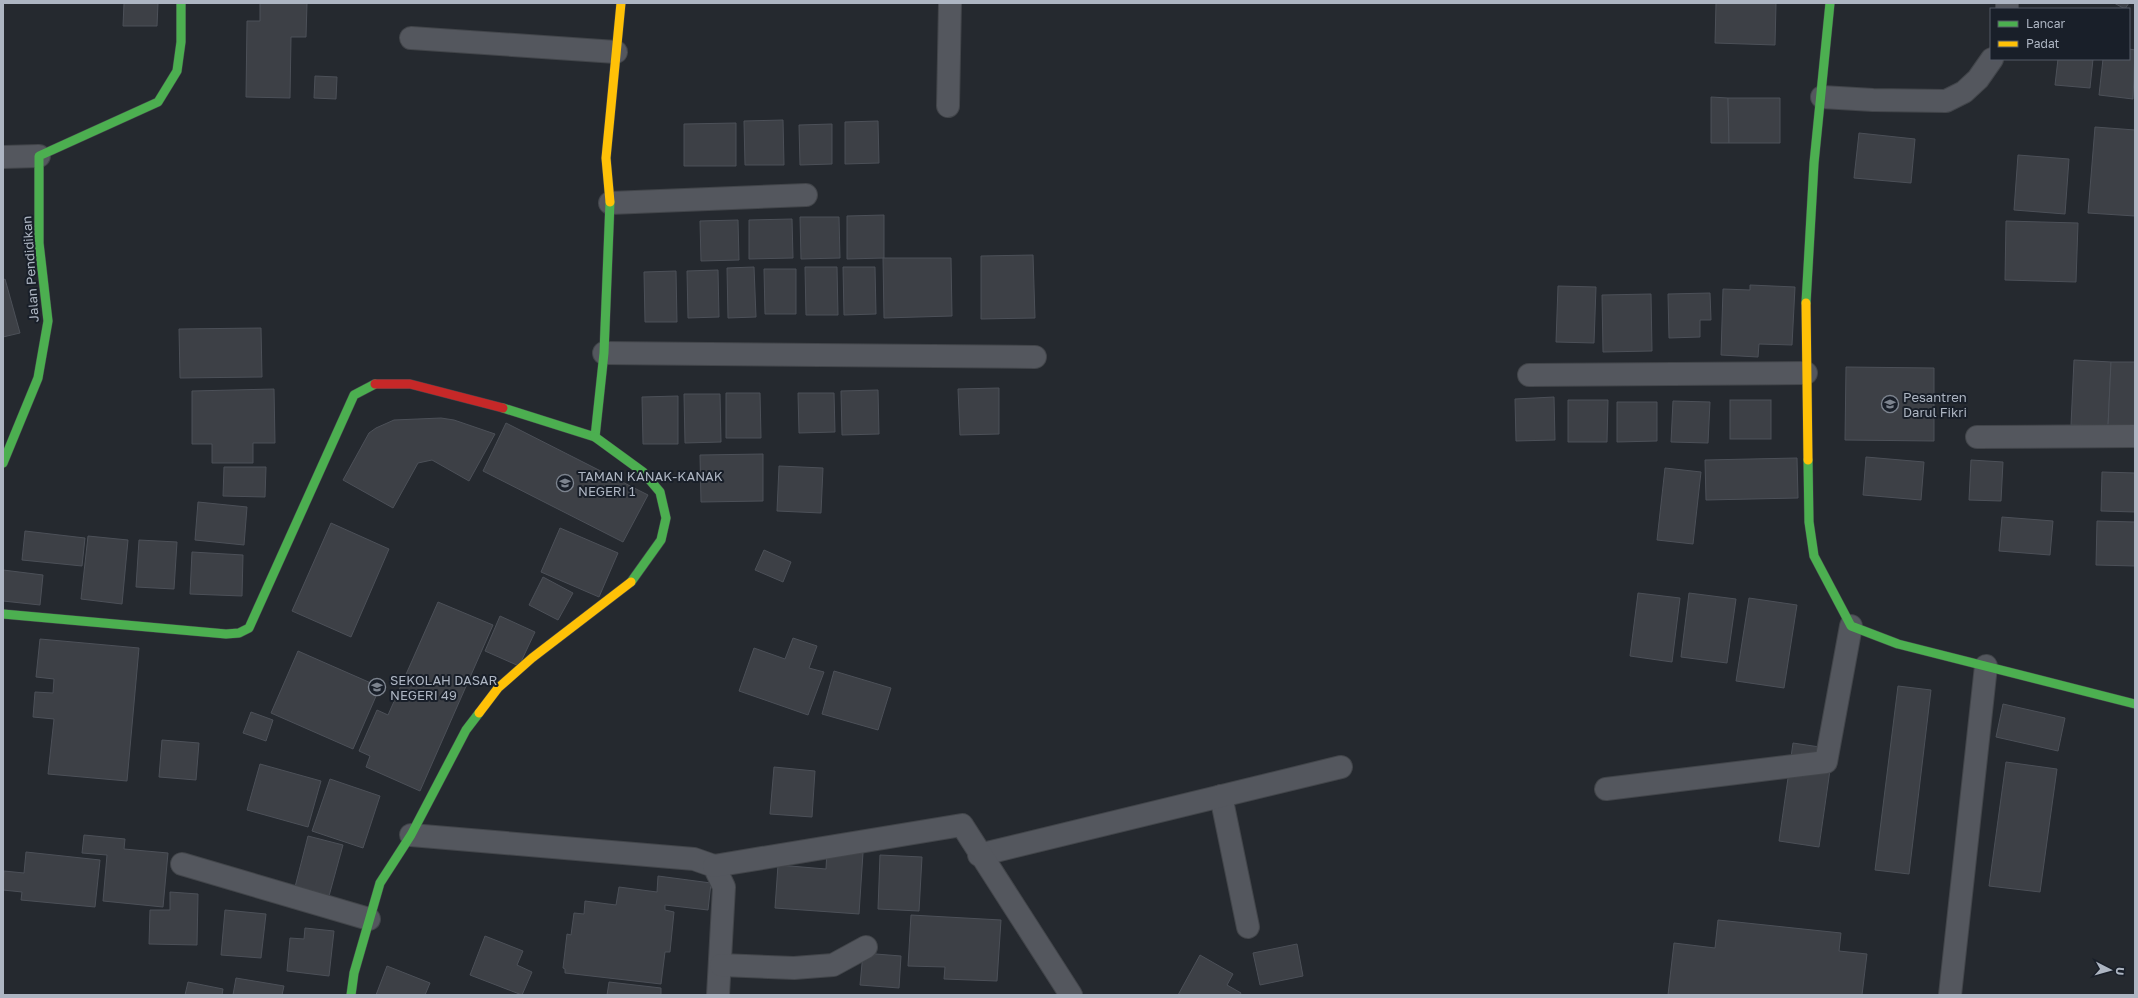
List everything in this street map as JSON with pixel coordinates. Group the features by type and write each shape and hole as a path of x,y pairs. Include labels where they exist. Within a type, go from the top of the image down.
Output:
{"street":[{"path":"3,157 39,156 158,102 177,72 182,42 181,3"},
{"path":"595,437 604,353 610,203 606,158 621,3"},
{"path":"948,106 950,3"},
{"path":"1606,789 1826,762 1851,626 1822,574 1814,556 1809,522 1806,282 1814,163 1822,97 1830,3"},
{"path":"411,38 616,52"},
{"path":"1822,97 1873,100 1946,101 1964,92 1978,80 1991,60"},
{"name":"Jalan Pendidikan","path":"3,463 38,378 48,321 38,242 39,156"},
{"path":"610,203 806,194"},
{"path":"604,353 1035,357"},
{"path":"1529,375 1806,373"},
{"path":"3,614 226,634 239,633 249,628 354,395 374,384 410,384 505,408 595,437 643,472 660,492 666,518 661,540 628,585 532,658 498,688 466,730 411,835 380,883 354,973 351,995"},
{"path":"1976,437 2135,436"},
{"path":"1851,626 1898,644 2135,704"},
{"path":"1950,995 1986,666"},
{"path":"979,855 1341,767"},
{"path":"1221,796 1248,927"},
{"path":"411,835 694,859 714,866 962,826 979,855 1071,995"},
{"path":"182,864 369,919"},
{"path":"714,866 724,887 718,995"},
{"path":"720,965 794,968 833,965 866,947"}],"building":[{"path":"124,3 158,3 157,26 123,26"},
{"path":"260,3 307,3 306,37 291,37 290,98 246,97 247,21 260,21"},
{"path":"1716,3 1776,3 1775,45 1715,43"},
{"path":"2114,3 2129,3 2126,8"},
{"path":"2130,49 2135,50 2133,99 2099,95 2103,60 2130,60"},
{"path":"2058,60 2093,60 2090,88 2055,85"},
{"path":"315,76 337,77 336,99 314,98"},
{"path":"1711,97 1728,98 1729,143 1711,143"},
{"path":"1728,98 1780,98 1780,143 1729,143"},
{"path":"783,120 784,165 745,165 744,121"},
{"path":"878,121 879,163 845,164 845,122"},
{"path":"736,123 736,166 684,166 684,124"},
{"path":"832,124 832,164 800,165 799,125"},
{"path":"2095,127 2135,130 2135,216 2088,213"},
{"path":"1859,133 1915,139 1911,183 1854,178"},
{"path":"2018,155 2069,159 2065,214 2014,210"},
{"path":"884,215 884,258 847,259 847,216"},
{"path":"800,217 839,217 840,258 801,259"},
{"path":"792,219 793,258 749,259 749,220"},
{"path":"738,220 739,260 701,261 700,221"},
{"path":"2006,221 2078,223 2076,282 2005,280"},
{"path":"1033,255 1035,318 981,319 981,256"},
{"path":"883,258 951,258 952,316 884,318"},
{"path":"754,267 756,317 728,318 727,268"},
{"path":"805,267 837,267 838,315 806,315"},
{"path":"843,267 875,267 876,314 844,315"},
{"path":"764,269 796,269 796,314 765,314"},
{"path":"718,270 719,317 688,318 687,271"},
{"path":"676,271 677,322 645,322 644,272"},
{"path":"5,279 20,333 3,337 3,280"},
{"path":"1750,285 1795,287 1792,345 1759,344 1758,357 1721,355 1723,289 1750,290"},
{"path":"1558,286 1596,287 1594,343 1556,342"},
{"path":"1710,293 1711,320 1700,320 1700,337 1669,338 1668,294"},
{"path":"1651,294 1652,351 1603,352 1602,295"},
{"path":"261,328 262,377 180,378 179,329"},
{"path":"2074,360 2111,362 2108,426 2071,425"},
{"path":"2111,362 2135,362 2135,427 2108,426"},
{"name":"Pesantren Darul Fikri","path":"1846,367 1934,368 1934,441 1845,440"},
{"path":"999,388 999,434 960,435 958,389"},
{"path":"274,389 275,443 253,443 253,463 212,463 212,444 192,444 192,391"},
{"path":"878,390 879,434 842,435 841,391"},
{"path":"726,393 760,393 761,438 726,438"},
{"path":"798,393 834,393 835,432 799,433"},
{"path":"684,394 720,394 721,442 685,443"},
{"path":"678,396 678,444 643,444 642,397"},
{"path":"1554,397 1555,440 1516,441 1515,399"},
{"path":"1568,400 1608,400 1607,442 1568,442"},
{"path":"1730,400 1771,400 1771,439 1730,439"},
{"path":"1673,401 1710,402 1708,443 1671,442"},
{"path":"1617,402 1657,402 1657,441 1617,442"},
{"path":"441,418 454,420 495,434 469,481 432,460 418,463 393,508 343,480 369,433 376,428 394,420"},
{"name":"TAMAN KANAK-KANAK NEGERI 1","path":"506,423 648,495 623,542 483,471"},
{"path":"763,454 763,501 701,502 700,455"},
{"path":"1866,457 1924,462 1921,500 1863,495"},
{"path":"1797,458 1798,498 1706,500 1705,460"},
{"path":"1971,460 2003,462 2001,501 1969,500"},
{"path":"779,466 823,468 821,513 777,511"},
{"path":"224,467 266,467 265,497 223,496"},
{"path":"1665,468 1701,472 1693,544 1657,540"},
{"path":"2102,472 2135,473 2135,512 2101,511"},
{"path":"198,502 247,507 244,545 195,540"},
{"path":"2002,517 2053,521 2050,555 1999,551"},
{"path":"2097,521 2135,522 2135,566 2096,565"},
{"path":"331,523 389,549 351,637 292,611"},
{"path":"560,528 618,553 599,597 541,572"},
{"path":"25,531 85,538 82,566 22,560"},
{"path":"88,536 128,540 122,604 81,599"},
{"path":"139,540 177,542 174,589 136,587"},
{"path":"764,550 791,562 783,582 755,570"},
{"path":"192,552 243,555 242,596 190,594"},
{"path":"3,570 43,575 40,605 3,601"},
{"path":"543,577 573,593 558,620 529,605"},
{"path":"1638,593 1680,598 1672,662 1630,656"},
{"path":"1689,593 1736,599 1727,663 1681,657"},
{"path":"1749,598 1797,605 1784,688 1736,681"},
{"path":"438,602 493,625 420,791 366,767 370,756 359,751 377,710 388,715"},
{"path":"500,616 535,632 519,666 485,651"},
{"path":"793,638 817,646 809,668 824,672 808,715 739,691 754,648 785,659"},
{"path":"40,639 139,648 127,781 48,774 54,719 33,717 35,692 53,693 54,679 36,677"},
{"path":"298,651 380,687 353,749 271,713"},
{"path":"834,671 891,688 878,730 822,714"},
{"path":"1898,686 1931,690 1909,874 1875,870"},
{"path":"2003,704 2065,718 2058,751 1996,737"},
{"path":"251,712 273,720 266,741 243,733"},
{"path":"162,740 199,743 196,780 159,777"},
{"path":"1793,743 1833,749 1819,847 1779,841"},
{"path":"2006,762 2057,769 2040,892 1989,886"},
{"path":"260,764 321,781 308,827 247,810"},
{"path":"774,767 815,771 812,817 770,814"},
{"path":"330,779 380,796 363,848 312,831"},
{"path":"84,835 125,839 124,849 168,853 163,907 103,901 107,855 82,853"},
{"path":"308,836 343,845 329,896 295,887"},
{"path":"827,850 863,853 859,914 775,908 778,865 826,869"},
{"path":"26,852 100,860 95,907 21,900 22,892 3,890 4,871 24,873"},
{"path":"880,855 922,857 919,911 878,909"},
{"path":"658,876 711,883 708,910 665,905 665,910 674,912 670,952 665,952 661,984 565,973 565,969 563,968 567,934 571,935 574,913 584,914 585,901 616,905 619,887 657,892"},
{"path":"170,892 198,894 197,945 149,944 150,910 170,910"},
{"path":"225,910 266,914 261,958 221,955"},
{"path":"911,915 1001,920 997,981 944,979 945,967 908,966"},
{"path":"1718,920 1841,933 1839,951 1867,954 1862,995 1668,995 1674,943 1715,948"},
{"path":"305,928 334,931 329,976 287,971 290,938 304,939"},
{"path":"485,936 523,951 517,965 532,972 522,995 470,975"},
{"path":"1297,944 1303,976 1260,985 1253,953"},
{"path":"863,953 901,956 899,988 860,985"},
{"path":"1200,955 1233,974 1227,985 1241,993 1240,995 1178,995"},
{"path":"387,966 430,983 425,995 376,995"},
{"path":"236,978 284,986 282,995 233,995"},
{"path":"188,982 223,989 222,995 185,995"},
{"path":"609,982 661,988 661,995 607,995"}],"traffic: fast":[{"path":"3,463 38,378 48,321 39,243 39,156 158,102 177,71 181,42 181,3"},
{"path":"1806,303 1814,163 1830,3"},
{"path":"503,408 595,437 604,353 610,202"},
{"path":"3,614 226,634 239,633 249,628 354,395 375,384"},
{"path":"595,437 643,472 660,492 666,518 661,540 631,582"},
{"path":"1808,460 1809,522 1814,556 1851,626 1898,644 2135,704"},
{"path":"351,995 354,973 380,883 411,835 466,730 479,713"}],"traffic: slow":[{"path":"610,202 606,158 621,3"},
{"path":"1806,303 1808,460"},
{"path":"479,713 498,688 532,658 631,582"}],"traffic: jam":[{"path":"375,384 410,384 503,408"}],"place":[{"name":"Pesantren Darul Fikri","path":"1890,404"},
{"name":"TAMAN KANAK-KANAK NEGERI 1","path":"565,483"},
{"name":"SEKOLAH DASAR NEGERI 49","path":"377,687"}]}
